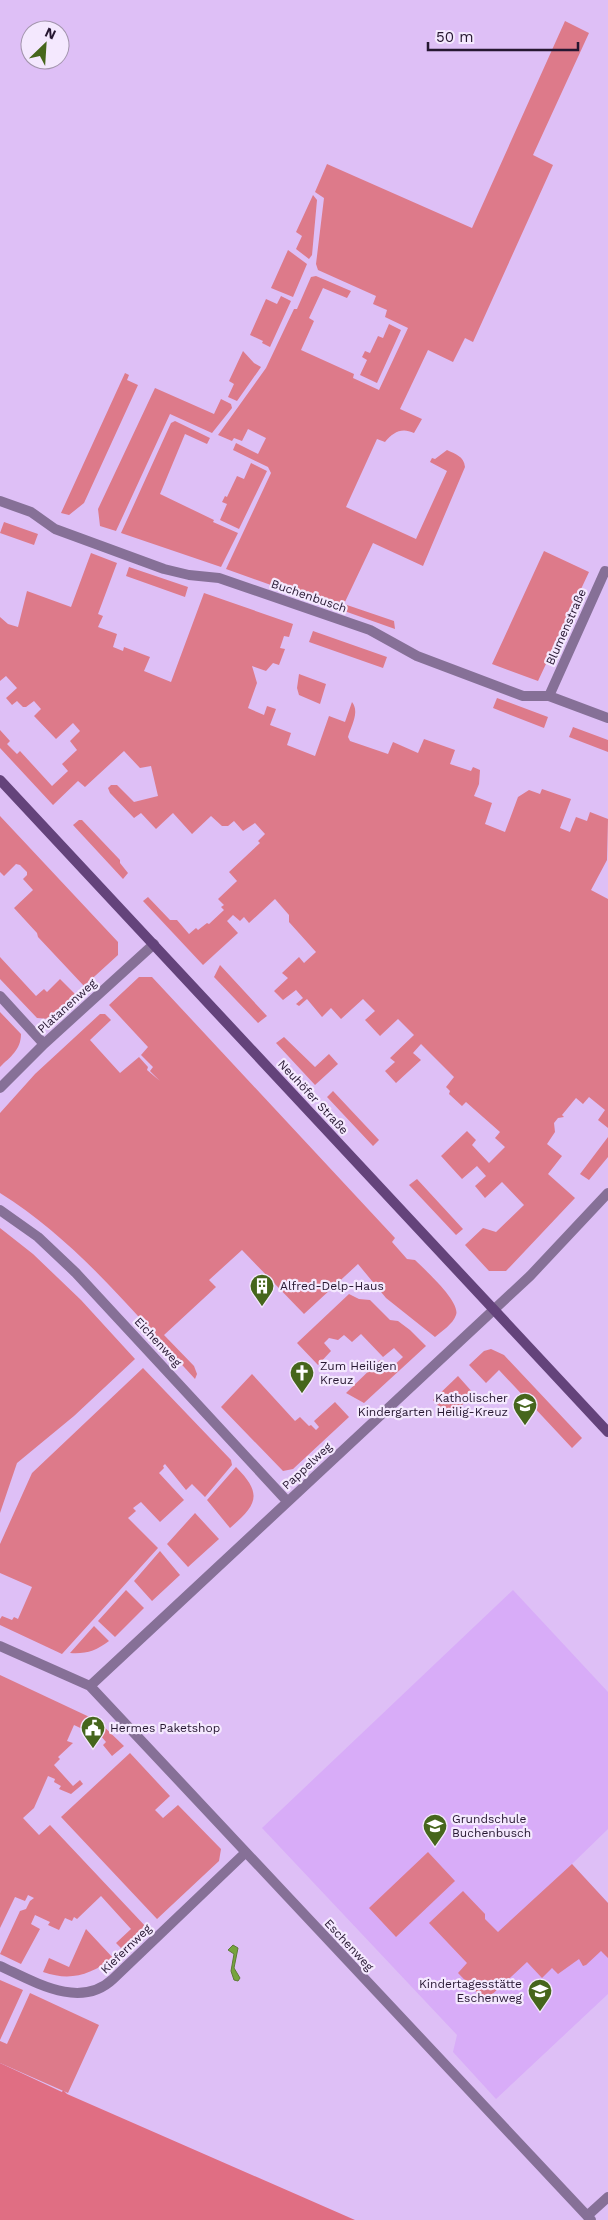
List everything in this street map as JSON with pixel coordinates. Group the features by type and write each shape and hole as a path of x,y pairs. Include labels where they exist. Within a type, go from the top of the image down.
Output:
{"street":[{"name":"Buchenbusch","path":"0,501 31,512 56,529 164,569 219,578 370,630 417,656 523,696 549,696 608,718"},
{"name":"Blumenstraße","path":"549,696 605,571 608,572"},
{"name":"Neuhöfer Straße","path":"0,780 608,1432"},
{"name":"Platanenweg","path":"0,1088 44,1044 154,944"},
{"path":"0,996 44,1044"},
{"name":"Pappelweg","path":"90,1686 530,1276 608,1193"},
{"name":"Eichenweg","path":"0,1210 38,1237 76,1273 288,1501"},
{"path":"0,1646 90,1686"},
{"name":"Eschenweg","path":"90,1686 589,2218"},
{"name":"Kiefernweg","path":"0,1966 54,1990 82,1993 100,1989 113,1979 245,1853"},
{"path":"589,2218 608,2197"}],"shaded area":[{"path":"565,21 589,33 533,155 553,165 473,342 465,338 453,362 428,350 400,409 422,419 414,433 406,430 398,432 385,442 377,439 346,507 416,539 447,471 430,462 432,458 435,459 447,450 463,460 465,467 423,566 373,543 344,604 394,621 395,629 226,569 271,473 268,467 233,450 236,443 258,454 266,438 248,429 242,441 234,438 232,441 218,435 266,368 294,309 297,309 311,277 316,276 351,291 347,298 323,288 309,318 314,321 301,350 354,374 353,378 379,390 408,328 385,317 387,310 373,304 376,296 318,270 316,264 324,198 315,192 327,164 472,228"},
{"path":"313,195 317,200 312,255 309,259 296,249 302,236 296,232"},
{"path":"288,250 307,264 293,297 271,288"},
{"path":"281,296 291,301 270,347 262,343 263,341 250,335 266,299 277,304"},
{"path":"389,324 401,330 377,383 360,375 367,360 362,357 365,351 370,353 378,336 383,338"},
{"path":"243,351 254,363 261,367 237,401 228,397 234,384 229,381"},
{"path":"125,373 129,375 127,380 138,385 84,503 69,515 61,513"},
{"path":"155,388 214,414 221,399 231,404 232,408 212,433 170,414 116,531 100,526 98,509"},
{"path":"175,421 210,438 207,444 185,434 160,494 238,533 221,567 121,533 171,423"},
{"path":"251,463 267,471 239,529 220,520 227,504 222,502 225,496 227,497 237,476 244,479"},
{"path":"4,522 38,534 34,545 0,533"},
{"path":"544,551 589,572 538,681 492,664"},
{"path":"91,553 117,563 98,614 103,616 98,627 117,634 113,647 123,651 124,647 150,657 144,671 171,682 204,593 293,624 289,637 284,636 280,648 285,649 279,665 273,663 266,671 252,666 257,683 248,708 264,715 267,706 276,709 270,725 291,733 287,745 315,756 329,716 345,722 352,702 355,715 348,737 350,741 388,754 393,742 418,753 424,739 455,750 450,764 471,771 473,767 480,770 479,784 474,796 492,803 485,824 505,832 518,797 529,790 540,794 542,789 571,799 560,828 570,832 576,817 587,821 590,812 608,819 607,860 591,890 608,899 608,1128 598,1120 605,1110 589,1097 583,1104 576,1098 562,1115 564,1117 558,1118 554,1123 555,1132 547,1144 562,1156 548,1174 575,1198 506,1271 489,1271 465,1245 483,1228 496,1232 524,1205 502,1182 485,1198 475,1186 486,1176 477,1166 462,1179 441,1156 467,1131 476,1140 472,1145 489,1163 505,1147 495,1138 500,1132 466,1102 462,1106 449,1094 450,1091 446,1087 454,1077 421,1044 413,1053 421,1060 396,1083 385,1071 395,1062 390,1058 414,1035 398,1019 380,1036 365,1020 375,1011 363,999 341,1019 331,1008 322,1017 307,999 299,1006 296,1004 303,998 296,990 283,1000 274,991 288,978 282,973 299,957 304,963 316,952 289,922 289,915 275,899 249,923 244,917 240,921 233,915 227,921 238,933 203,965 143,901 148,897 170,920 177,920 189,934 196,928 198,930 207,923 209,924 224,910 221,907 224,905 218,899 237,881 229,872 260,843 258,841 265,834 255,823 243,831 234,821 228,826 222,826 211,816 192,834 173,813 156,829 141,813 134,818 110,793 108,788 111,785 117,785 134,802 158,796 151,766 140,768 124,751 85,787 78,781 53,805 0,748 0,730 10,741 7,744 17,754 20,751 52,786 68,771 62,764 77,750 70,741 80,731 73,723 56,739 34,716 41,709 34,701 23,707 17,701 12,705 6,698 17,688 6,676 0,681 0,617 8,624 18,627 27,591 71,607"},
{"path":"129,567 188,587 185,597 126,576"},
{"path":"313,631 387,657 383,668 309,642"},
{"path":"299,674 326,684 320,704 299,695 297,688"},
{"path":"497,698 548,717 544,728 493,708"},
{"path":"573,727 608,740 608,752 569,737"},
{"path":"0,816 118,942 118,955 84,986 38,937 37,933 14,908 33,890 23,879 27,872 20,865 16,864 4,876 0,872"},
{"path":"82,820 120,860 120,863 128,873 123,879 73,825"},
{"path":"0,957 36,996 44,989 47,992 60,979 76,995 49,1019 37,1018 0,979"},
{"path":"220,965 267,1016 258,1023 214,977"},
{"path":"139,977 152,977 395,1238 392,1242 407,1259 415,1260 441,1286 456,1309 455,1318 447,1327 435,1337 386,1298 358,1264 304,1314 242,1250 209,1280 216,1287 164,1335 194,1366 197,1374 195,1379 104,1279 54,1233 0,1193 0,1113 35,1074 100,1014 105,1014 111,1020 90,1040 120,1073 139,1057 148,1067 147,1070 160,1081 150,1071 153,1067 141,1055 148,1047 109,1005"},
{"path":"0,1012 21,1034 21,1040 17,1049 0,1067"},
{"path":"284,1037 315,1067 329,1054 338,1064 315,1085 276,1043"},
{"path":"333,1091 379,1140 373,1146 327,1097"},
{"path":"608,1137 608,1157 589,1180 580,1174"},
{"path":"417,1179 463,1229 456,1235 409,1185"},
{"path":"0,1228 33,1254 81,1300 135,1359 74,1416 17,1463 0,1513"},
{"path":"349,1294 359,1299 370,1300 390,1320 398,1321 426,1346 364,1403 346,1393 380,1360 390,1369 403,1357 394,1348 383,1357 361,1334 352,1342 344,1335 338,1340 329,1338 324,1343 331,1351 318,1365 297,1343"},
{"path":"491,1349 504,1355 582,1438 572,1448 499,1370 486,1383 469,1365 484,1351"},
{"path":"143,1368 231,1460 232,1465 205,1497 192,1484 186,1490 165,1464 163,1466 164,1468 159,1473 184,1500 160,1522 141,1502 133,1508 136,1511 128,1518 158,1548 62,1654 0,1625 2,1616 12,1620 14,1617 18,1619 32,1587 0,1573 0,1544 32,1473"},
{"path":"252,1374 295,1421 300,1417 316,1430 319,1427 314,1421 335,1402 349,1417 293,1469 283,1471 221,1407"},
{"path":"458,1376 474,1394 449,1417 433,1400"},
{"path":"236,1467 251,1485 253,1499 246,1513 230,1528 207,1500"},
{"path":"195,1513 219,1539 188,1567 167,1544"},
{"path":"160,1551 180,1575 152,1601 134,1581"},
{"path":"126,1590 144,1608 115,1637 98,1621"},
{"name":"Grundschule Buchenbusch","path":"513,1590 608,1692 608,1829 572,1864 608,1903 608,1994 496,2099 453,2052 457,2035 262,1828"},
{"path":"94,1626 109,1641 91,1651 70,1653"},
{"path":"0,1675 98,1721 124,1746 112,1756 103,1745 106,1742 101,1736 97,1739 95,1735 74,1725 67,1741 73,1743 58,1757 60,1759 54,1765 73,1786 80,1780 83,1784 71,1794 59,1789 61,1786 54,1782 55,1779 48,1776 34,1808 23,1818 39,1835 50,1825 147,1928 123,1950 116,1943 131,1929 101,1896 77,1919 74,1917 72,1921 65,1918 59,1930 48,1925 50,1922 35,1915 31,1924 40,1929 21,1964 0,1954 20,1911 26,1909 34,1898 28,1895 25,1901 15,1897 0,1928"},
{"path":"130,1753 170,1796 155,1810 163,1818 178,1805 221,1849 219,1861 157,1919 61,1817"},
{"path":"428,1852 455,1881 396,1937 369,1908"},
{"path":"572,1864 608,1903 608,1958 601,1951 586,1965 583,1966 579,1959 558,1974 552,1968 542,1978 527,1962 485,2001 458,1973 467,1963 429,1923 463,1891 485,1914 485,1919 498,1932"},
{"path":"86,1929 114,1959 80,1975 63,1976 43,1972 49,1958 69,1967"},
{"path":"233,1945 238,1948 234,1968 240,1978 238,1981 234,1980 231,1971 234,1954 228,1950"},
{"path":"0,1980 23,1990 0,2040"},
{"path":"30,1993 99,2025 68,2093 0,2063 0,2041 7,2044"},
{"path":"0,2063 62,2092 63,2090 67,2094 355,2220 0,2220"}],"place":[{"name":"Alfred-Delp-Haus","path":"262,1307"},
{"name":"Zum Heiligen Kreuz","path":"302,1394"},
{"name":"Katholischer Kindergarten Heilig-Kreuz","path":"525,1426"},
{"name":"Hermes Paketshop","path":"93,1749"},
{"name":"Grundschule Buchenbusch","path":"435,1847"},
{"name":"Kindertagesstätte Eschenweg","path":"540,2012"}]}
